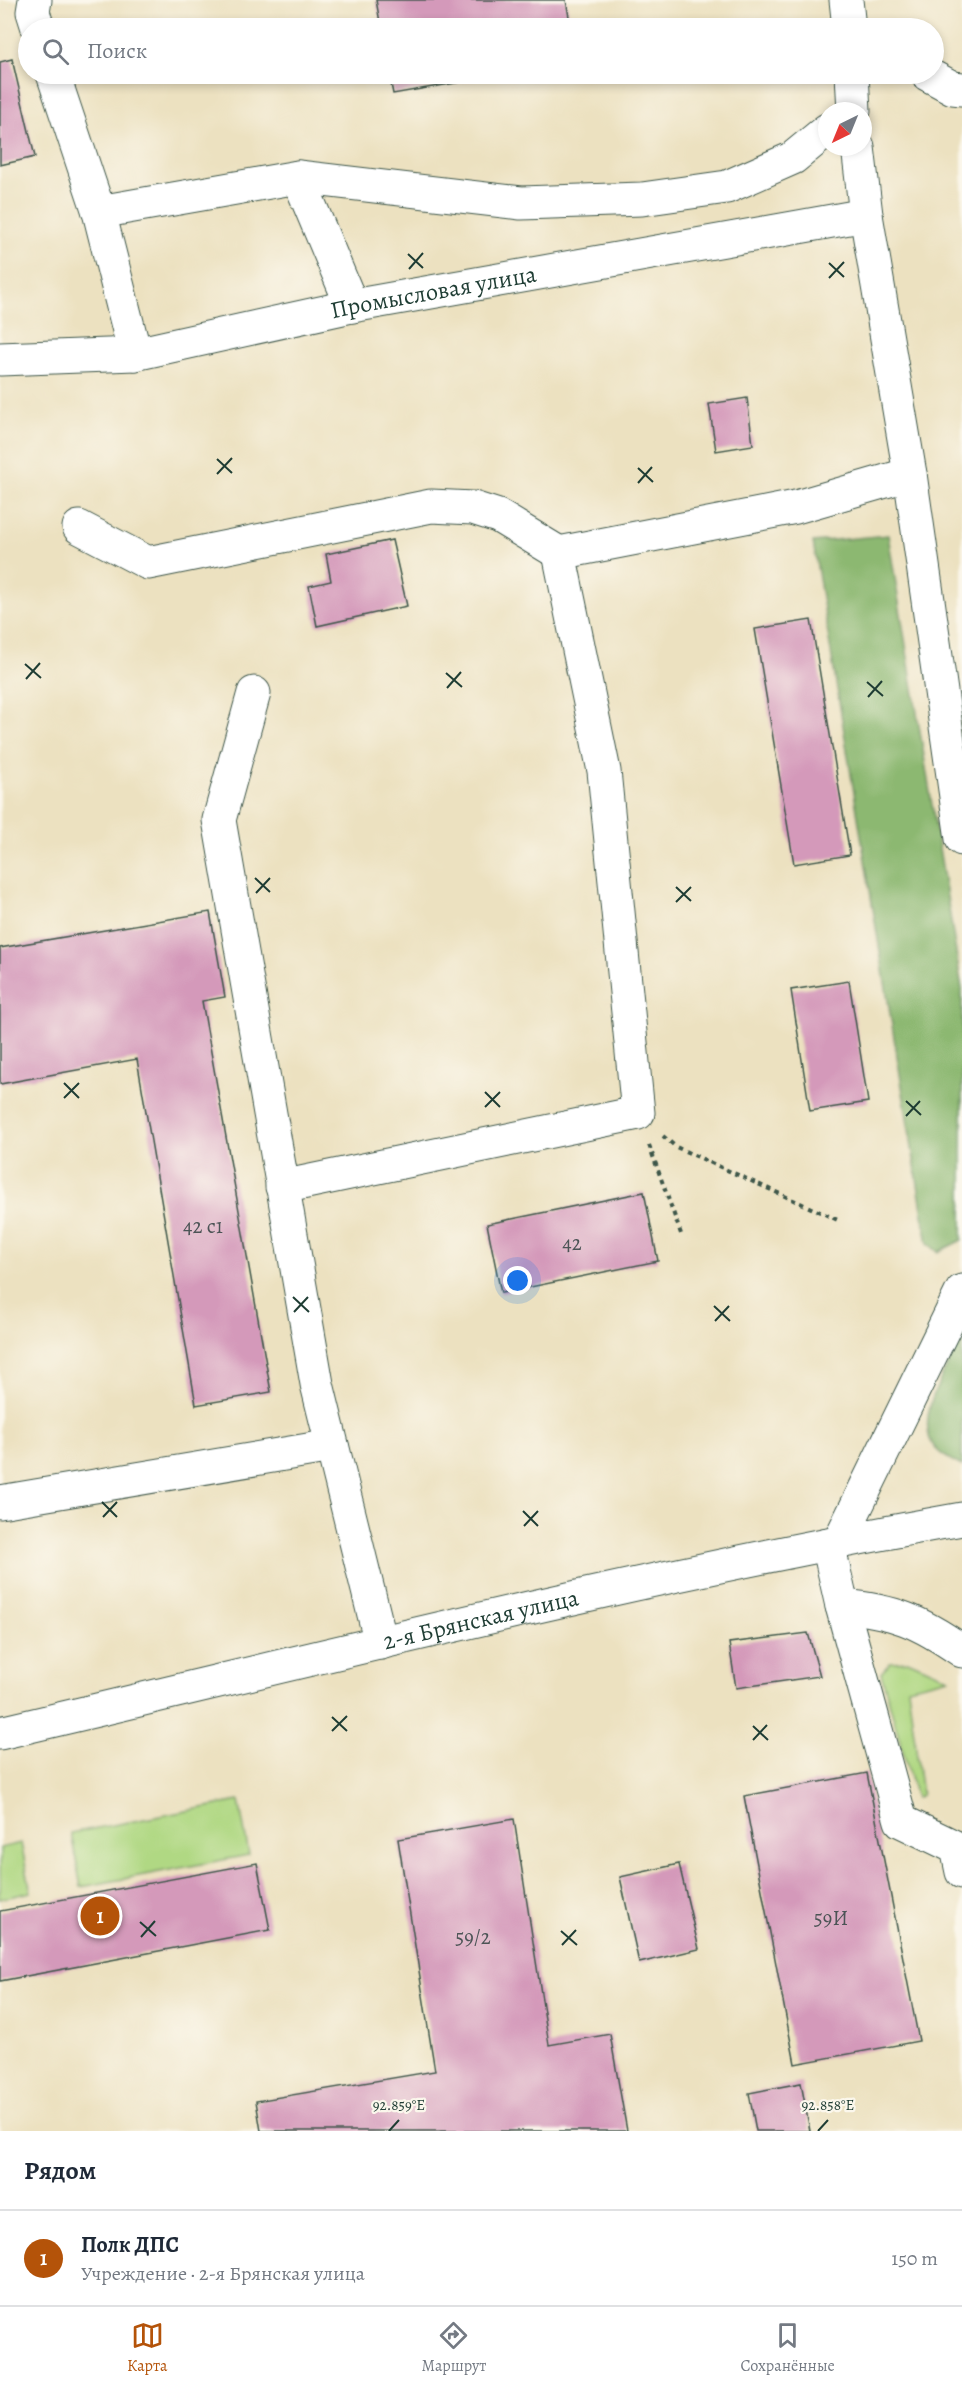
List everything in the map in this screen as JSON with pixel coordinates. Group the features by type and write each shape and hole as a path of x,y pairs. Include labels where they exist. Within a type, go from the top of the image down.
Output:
{"street":[{"path":"35,0 33,12 35,18"},
{"path":"846,0 848,18"},
{"path":"944,83 953,88 962,88"},
{"path":"56,84 99,212 135,354"},
{"path":"852,84 853,102"},
{"path":"99,212 298,177 521,203 642,199 727,187 793,159 818,138"},
{"path":"859,156 866,215 910,474 962,839"},
{"path":"298,177 352,306"},
{"name":"Промысловая улица","path":"0,359 135,354 352,306 866,215"},
{"path":"79,527 148,563 431,506 473,508 498,516 559,553 796,507 910,474"},
{"path":"282,1186 638,1113 604,771 559,553"},
{"path":"254,693 219,820 316,1384 381,1643"},
{"path":"962,1292 834,1542 842,1606 901,1821 957,1848 962,1872"},
{"path":"0,1502 332,1446"},
{"name":"2-я Брянская улица","path":"0,1733 381,1643 834,1542 962,1519"},
{"path":"842,1606 882,1610 905,1618 928,1628 962,1651"}],"path":[{"path":"638,1113 676,1147 840,1221"},
{"path":"638,1113 681,1234"}],"green space":[{"path":"888,535 962,989 962,1240 938,1252 928,1243 924,1221 813,542"},
{"path":"962,1339 962,1466 935,1448 929,1436 928,1422 930,1408 941,1377"},
{"path":"910,1661 949,1678 908,1688 922,1795 916,1798 881,1673 891,1662"},
{"path":"239,1801 249,1855 81,1887 71,1833"},
{"path":"21,1843 31,1892 0,1899 0,1848"}],"building":[{"path":"376,0 566,0 569,18 379,18"},
{"path":"12,59 35,157 0,165 0,62"},
{"path":"391,84 450,84 393,94"},
{"path":"747,398 753,445 716,451 709,404"},
{"path":"392,540 407,606 317,626 309,586 331,581 326,554"},
{"path":"811,620 850,855 794,864 755,629"},
{"path":"210,912 225,997 202,1001 271,1392 196,1405 137,1059 0,1084 0,948"},
{"path":"849,981 868,1102 810,1111 791,990"},
{"path":"644,1192 658,1261 501,1293 487,1224"},
{"path":"808,1633 820,1676 736,1688 729,1643"},
{"path":"867,1773 919,2041 795,2064 744,1796"},
{"path":"514,1819 549,2045 610,2034 627,2131 261,2131 256,2101 435,2071 398,1839"},
{"path":"257,1863 270,1930 0,1981 0,1911"},
{"path":"679,1864 699,1949 639,1963 620,1877"},
{"path":"801,2083 810,2131 756,2131 749,2093"}],"place":[{"name":"Полк ДПС","path":"100,1916"}]}
